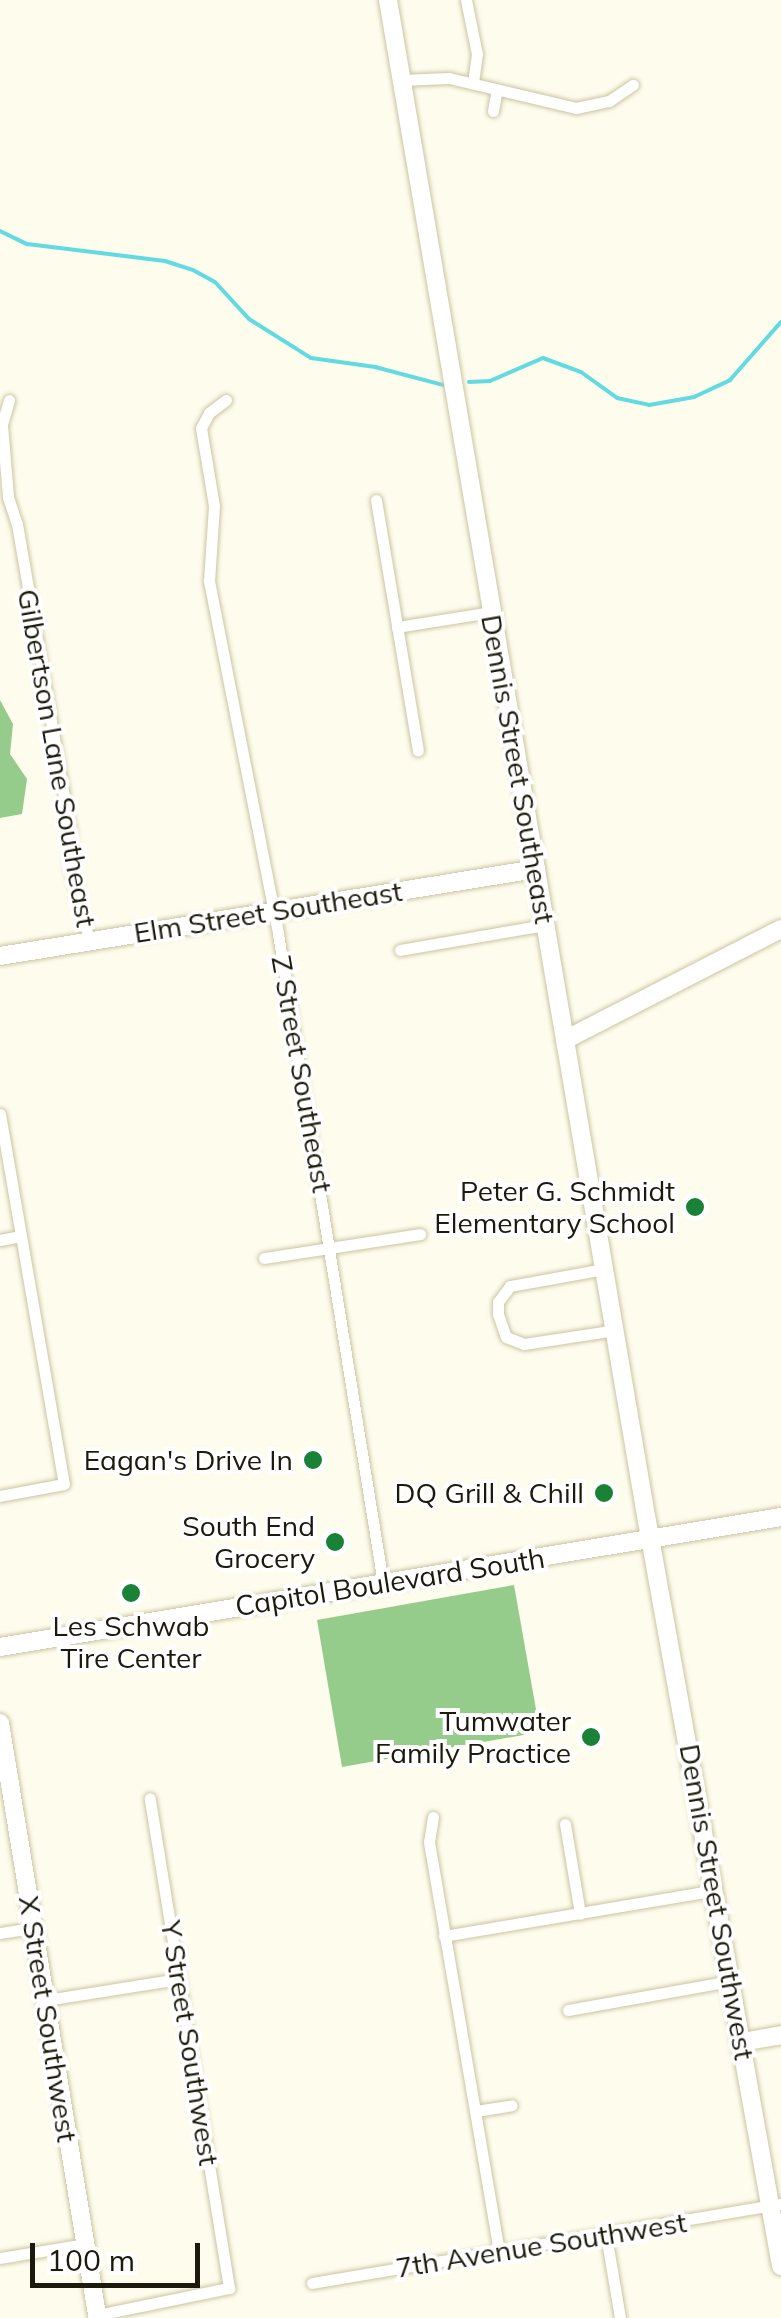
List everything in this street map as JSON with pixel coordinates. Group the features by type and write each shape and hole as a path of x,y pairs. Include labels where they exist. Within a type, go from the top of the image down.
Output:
{"street":[{"name":"Dennis Street Southeast","path":"388,0 650,1539"},
{"path":"466,0 476,54 473,82"},
{"path":"402,80 431,76 473,82 576,108 609,101 633,85"},
{"path":"493,112 497,89"},
{"name":"Gilbertson Lane Southeast","path":"9,400 2,424 8,497 17,524 70,830 70,866 89,940"},
{"name":"Z Street Southeast","path":"226,400 208,412 201,428 214,506 210,581 332,1248 384,1583"},
{"path":"376,500 418,750"},
{"path":"397,627 491,612"},
{"name":"Elm Street Southeast","path":"0,956 536,869"},
{"path":"400,950 545,926"},
{"path":"565,1040 781,928"},
{"path":"0,1114 64,1484 0,1496"},
{"path":"264,1258 420,1234"},
{"path":"0,1240 21,1236"},
{"path":"604,1268 510,1286 498,1302 498,1314 506,1338 524,1344 615,1330"},
{"name":"Capitol Boulevard South","path":"0,1647 781,1517"},
{"name":"Dennis Street Southwest","path":"650,1539 776,2206 781,2266"},
{"name":"X Street Southwest","path":"0,1723 97,2315"},
{"name":"Y Street Southwest","path":"97,2315 230,2288 150,1798"},
{"path":"433,1817 428,1842 499,2252"},
{"path":"565,1824 580,1914"},
{"path":"444,1936 714,1890"},
{"path":"0,1934 33,1928"},
{"path":"46,2000 179,1979"},
{"path":"568,2010 731,1981"},
{"path":"742,2042 781,2035"},
{"path":"476,2111 512,2105"},
{"name":"7th Avenue Southwest","path":"312,2284 776,2206"},
{"path":"606,2235 620,2318"},
{"path":"0,2258 85,2244"}],"green space":[{"path":"0,700 13,724 10,754 27,779 22,814 0,818"},
{"path":"514,1585 540,1732 342,1767 317,1620"}],"waterway":[{"path":"0,231 27,244 165,261 193,270 215,282 249,319 311,358 375,367 443,385"},
{"path":"469,382 490,381 543,358 581,372 617,398 649,405 694,397 730,380 781,322"}],"place":[{"name":"Peter G. Schmidt Elementary School","path":"695,1207"},
{"name":"Eagan's Drive In","path":"313,1460"},
{"name":"DQ Grill & Chill","path":"604,1493"},
{"name":"South End Grocery","path":"335,1542"},
{"name":"Les Schwab Tire Center","path":"131,1593"},
{"name":"Tumwater Family Practice","path":"591,1737"}]}
